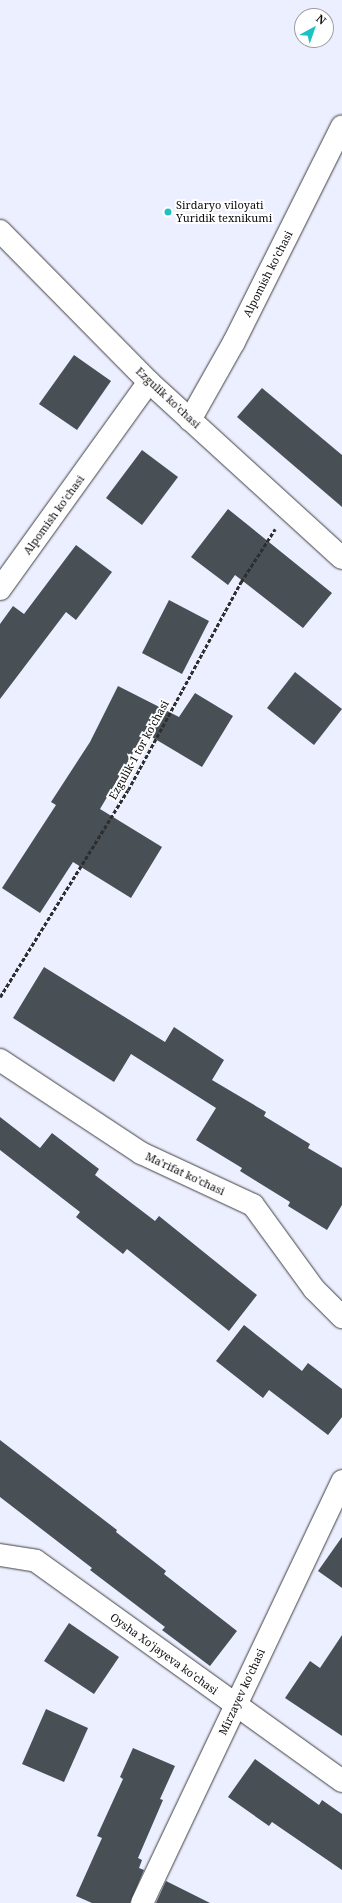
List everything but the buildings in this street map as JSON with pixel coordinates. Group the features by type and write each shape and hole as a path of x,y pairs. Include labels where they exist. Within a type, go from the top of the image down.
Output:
{"street":[{"name":"Alpomish ko'chasi","path":"190,420 234,342 342,126"},
{"name":"Ezgulik ko'chasi","path":"0,231 149,382 342,558"},
{"name":"Alpomish ko'chasi","path":"0,589 149,382"},
{"name":"Ma'rifat ko'chasi","path":"0,1060 141,1154 253,1205 314,1289 342,1317"},
{"name":"Mirzayev ko'chasi","path":"142,1903 342,1481"},
{"name":"Oysha Xo'jayeva ko'chasi","path":"0,1555 36,1561 342,1781"}],"path":[{"name":"Ezgulik-1 tor ko'chasi","path":"0,997 128,790 241,582 289,509"}],"place":[{"name":"Sirdaryo viloyati Yuridik texnikumi","path":"168,212"}]}
